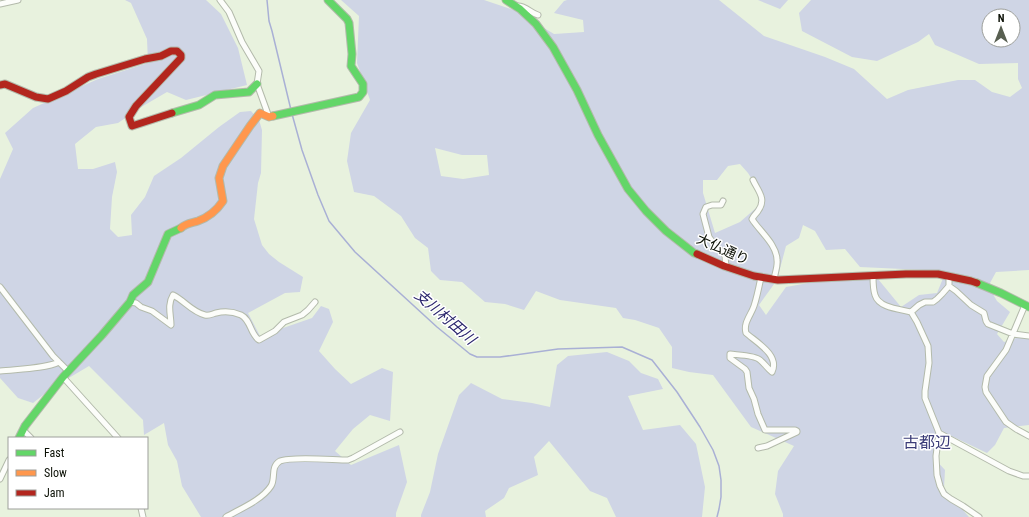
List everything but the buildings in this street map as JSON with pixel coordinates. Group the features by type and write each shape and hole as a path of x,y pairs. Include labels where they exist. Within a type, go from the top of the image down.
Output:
{"street":[{"path":"0,4 18,0"},
{"path":"220,0 229,12 242,42 259,71 257,84 269,117"},
{"path":"20,437 25,426 65,374 102,335 130,302 133,295 148,282 168,234 188,223 200,220 218,208 223,201 219,178 223,166 260,113 269,117 359,97 362,92 363,84 351,66 352,54 348,19 328,0"},
{"name":"大仏通り","path":"506,0 517,6 536,24 553,47 577,90 598,135 628,189 646,211 666,231 694,252 726,267 754,276 778,280 938,274 971,281 1002,293 1027,306"},
{"path":"517,6 521,6 538,15"},
{"path":"0,85 5,84 11,86 36,98 48,99 66,91 88,77 96,74 145,59 161,56 171,51 177,51 181,55 181,58 136,106 129,117 132,126 199,105 215,95 249,92 257,84"},
{"path":"753,180 763,198 758,211 754,214 752,219 776,251 778,261 774,279"},
{"path":"723,201 721,205 706,207 703,214 709,237 716,248 724,253 726,267"},
{"path":"873,276 875,296 886,306 911,312 928,346 929,363 925,398 939,433 936,448 936,461 937,475 940,486 944,494 950,499 978,517"},
{"path":"758,448 777,442 797,432 795,430 765,430 749,388 747,372 730,358 730,354 755,357 772,372 772,359 767,351 746,333 745,330 746,322 754,305 761,277"},
{"path":"911,312 919,305 926,302 933,302 942,294 948,286 949,277"},
{"path":"948,286 956,291 971,305 984,313 988,324 1013,334 1029,336"},
{"path":"0,287 36,335 59,362 65,374 117,437"},
{"path":"130,302 136,303 141,307 152,311 171,326 169,313 171,300 174,295 196,312 207,316 217,312 228,312 240,315 247,321 256,338 259,340 276,331 284,322 302,315 315,302"},
{"path":"1027,306 1006,350 987,376 985,387 986,392 1006,422 1029,436"},
{"path":"0,371 31,368 59,362"},
{"path":"23,430 30,437"},
{"path":"226,517 250,504 266,492 272,484 273,470 280,461 288,459 348,460 400,432"},
{"path":"939,433 1009,471 1023,476 1029,476"},
{"path":"0,479 8,462"}],"shaded area":[{"path":"125,0 206,0 221,14 238,48 247,85 186,100 167,92 118,123 96,127 75,144 78,169 93,169 115,162 117,172 112,197 110,229 118,237 132,235 131,215 145,197 154,176 181,158 240,112 251,111 259,120 262,130 261,173 258,183 254,219 262,245 269,254 279,262 303,277 300,292 285,293 248,313 260,336 312,318 321,306 329,309 333,322 319,351 335,369 351,384 382,368 393,372 390,421 370,415 353,429 335,451 351,465 399,445 407,482 396,517 201,517 182,486 177,461 168,445 164,423 144,435 143,420 89,366 52,388 33,403 18,398 0,378 0,179 13,149 5,133 33,108 98,79 148,63 147,39 131,3"},
{"path":"341,0 484,0 514,10 554,34 584,32 583,20 554,13 564,1 567,0 719,0 764,36 825,57 854,69 887,99 908,90 958,80 975,80 992,92 1010,97 1022,88 1018,79 1018,63 979,64 935,45 929,34 918,42 877,61 852,57 802,31 799,13 811,0 1029,0 1029,270 996,272 990,283 997,301 1010,312 997,334 1004,342 1029,334 1029,425 1004,428 995,445 987,453 941,431 934,458 945,470 944,488 969,517 783,517 775,494 778,471 794,446 751,427 713,375 672,368 672,347 659,328 635,320 623,318 616,308 560,300 536,291 524,310 505,304 485,302 462,282 440,280 431,271 428,248 415,238 401,216 374,196 354,192 347,161 351,133 370,100 357,63 359,16","holes":["435,148 462,155 487,155 489,175 463,179 441,176","740,164 748,173 765,200 740,222 715,233 703,193 703,180 717,180 728,166","803,225 815,231 826,250 845,249 860,267 946,271 937,293 919,295 901,307 878,279 848,281 825,280 786,287 766,315 759,305 777,280 786,246 799,238"]},
{"path":"758,0 788,0 780,9"},
{"path":"607,352 629,361 641,373 658,379 663,389 628,396 643,430 680,425 696,444 705,487 702,517 616,517 607,498 590,491 549,441 534,457 538,475 509,488 504,498 485,511 486,517 421,517 430,492 438,454 459,395 471,383 502,399 550,407 557,365 568,356"}],"waterway":[{"name":"支川村田川","path":"267,0 269,21 291,110"},
{"name":"支川村田川","path":"292,114 302,150 329,221 355,252 437,327 470,354 477,357 500,357 558,349 622,347 652,360 677,392 713,450 719,466 721,480 721,497 717,517"}],"traffic: fast":[{"path":"273,116 359,97 363,92 363,84 351,66 352,54 349,23 347,19 328,0"},
{"path":"506,0 520,9 536,24 553,47 577,90 598,135 628,189 646,211 666,231 697,254"},
{"path":"172,113 199,105 215,95 249,92 257,84"},
{"path":"20,437 25,426 63,377 102,335 130,302 133,295 148,282 168,234 181,228"},
{"path":"977,283 1029,307"}],"traffic: slow":[{"path":"181,228 187,224 206,217 221,204 223,201 219,178 223,166 260,113 269,117 273,116"}],"traffic: jam":[{"path":"0,85 5,84 36,97 48,99 66,91 88,77 96,74 145,59 161,56 171,51 177,51 181,55 181,58 136,106 129,117 132,126 172,113"},
{"path":"697,254 724,266 754,276 778,280 938,274 977,283"}],"district":[{"name":"古都辺","path":"927,442"}]}
